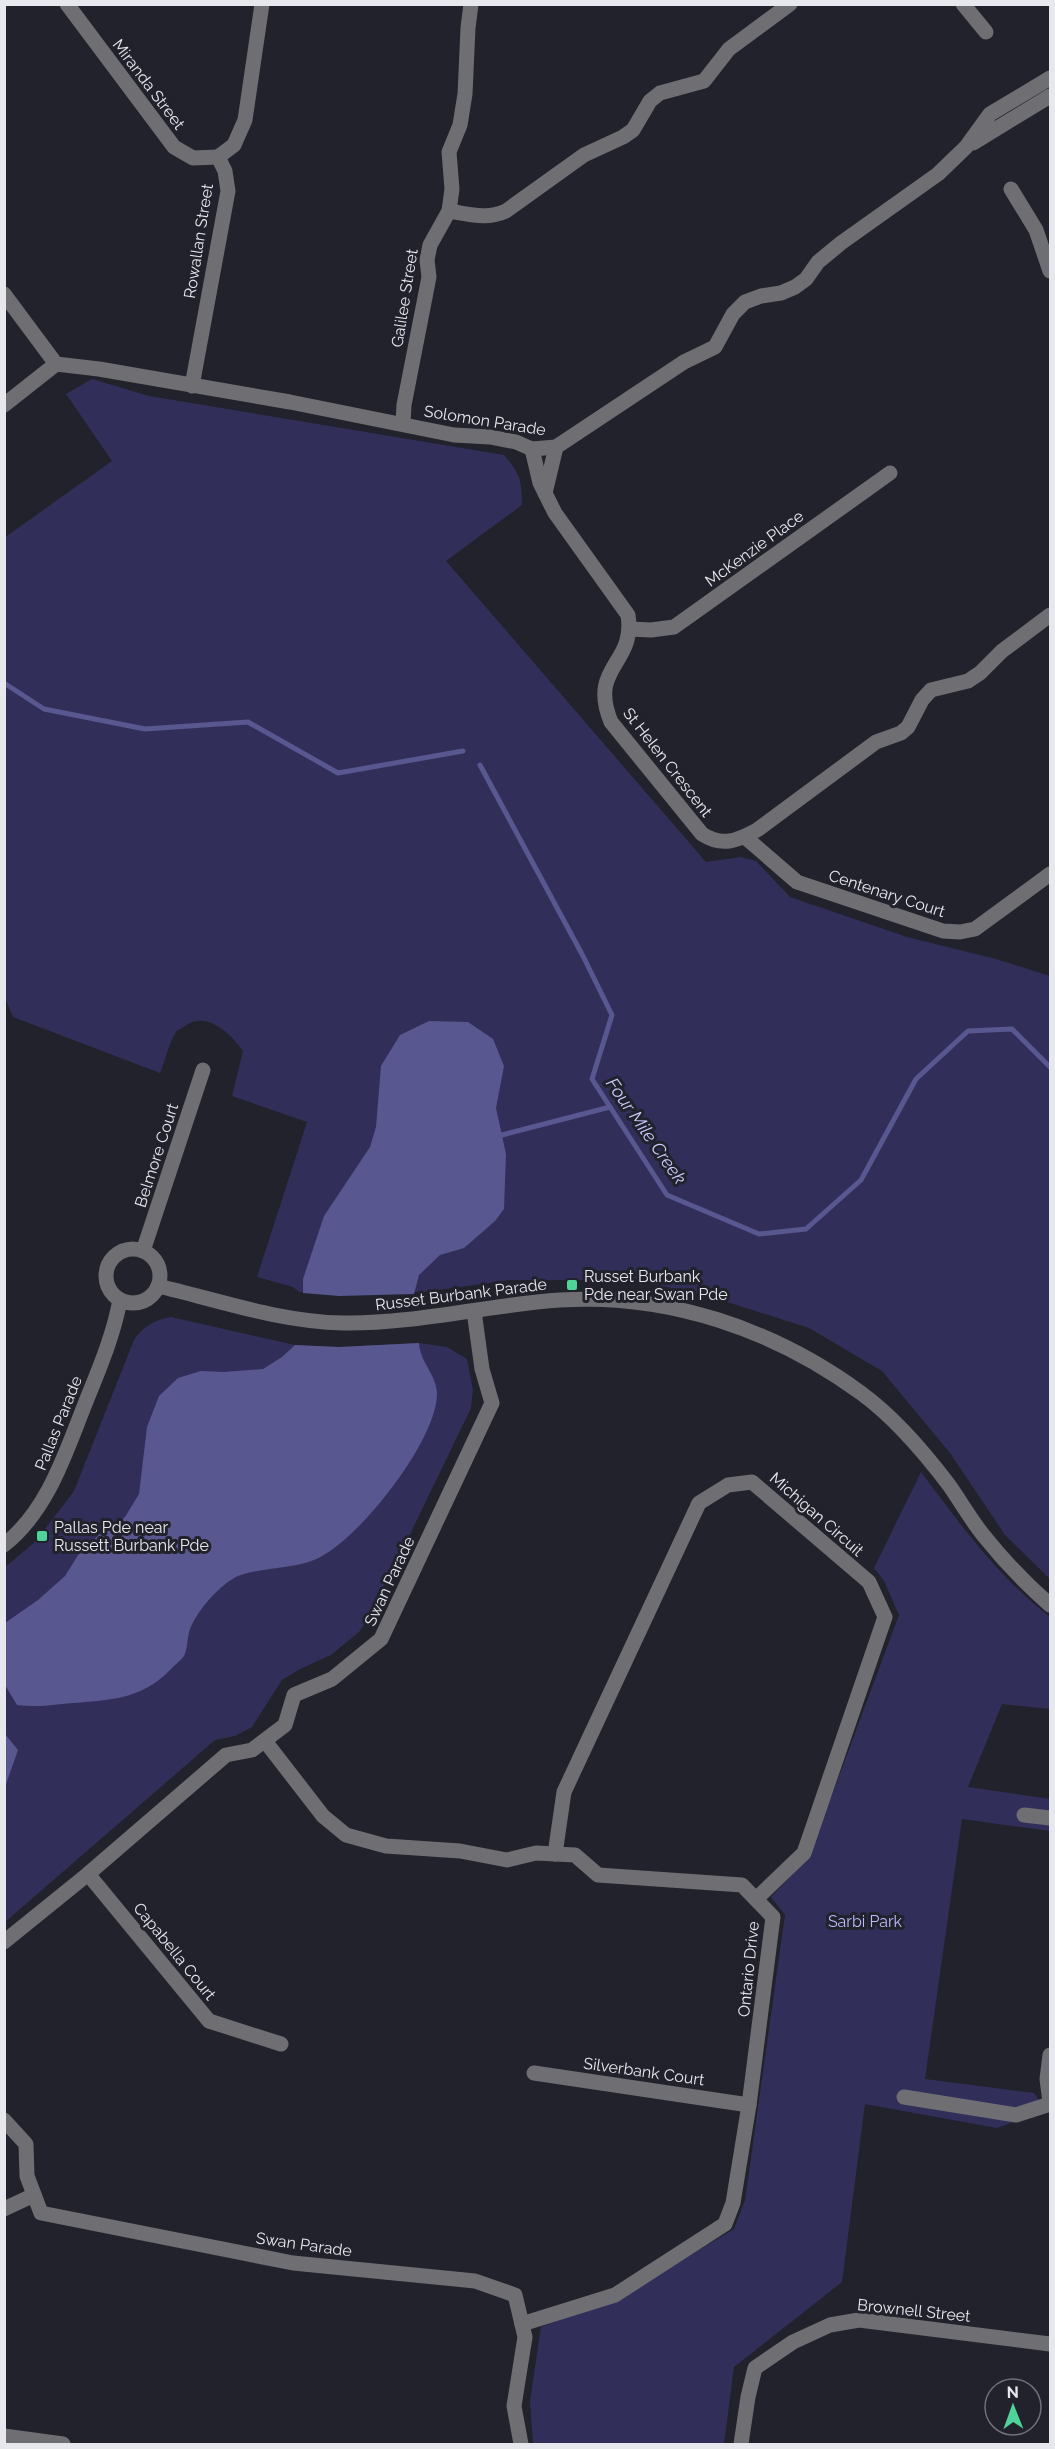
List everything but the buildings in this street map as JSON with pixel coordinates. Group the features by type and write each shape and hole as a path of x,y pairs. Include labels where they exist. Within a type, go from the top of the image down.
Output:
{"street":[{"name":"Miranda Street","path":"67,4 174,147 193,158 218,157"},
{"path":"218,157 234,145 245,120 262,4"},
{"name":"Galilee Street","path":"403,424 404,405 429,277 427,260 430,245 449,211 452,189 449,152 460,125 465,94 471,4"},
{"path":"449,211 486,217 496,216 506,211 584,155 633,130 651,101 660,93 704,81 729,49 790,4"},
{"path":"963,4 986,32"},
{"name":"Solomon Parade","path":"56,364 99,369 290,402 454,435 490,437 516,442 532,449 556,447 684,362 715,347 733,314 745,302 760,296 781,293 806,279 818,262 841,243 938,174 966,147 990,114 1050,78"},
{"name":"Solomon Parade","path":"966,147 1050,96"},
{"name":"Rowallan Street","path":"192,386 228,191 225,171 218,157"},
{"path":"1011,189 1036,230 1050,271"},
{"path":"4,294 56,364 4,405"},
{"path":"545,492 556,447"},
{"path":"532,449 540,483 555,513 628,615 630,629"},
{"name":"McKenzie Place","path":"630,629 651,630 674,627 890,473"},
{"name":"St Helen Crescent","path":"630,629 629,640 607,676 603,693 605,709 611,722 702,834 711,840 724,843 745,837 876,742 901,733 908,727 922,700 931,690 968,681 980,673 1002,651 1050,615"},
{"name":"Centenary Court","path":"762,826 775,862"},
{"name":"Centenary Court","path":"745,837 796,882 943,931 960,932 975,929 1050,874"},
{"name":"Belmore Court","path":"143,1251 203,1070"},
{"path":"143,1251 150,1255 159,1269 158,1286 146,1299 138,1302 120,1300 108,1287 106,1277 110,1262 121,1252 143,1251"},
{"name":"Russet Burbank Parade","path":"158,1286 297,1320 379,1323 560,1300 602,1299 646,1303 695,1313 742,1327 782,1344 865,1395 939,1472 1006,1563 1050,1605"},
{"name":"Pallas Parade","path":"4,1545 19,1534 54,1482 114,1330 120,1300"},
{"name":"Swan Parade","path":"4,1942 88,1874 226,1755 252,1750 285,1725 294,1695 332,1679 381,1640 492,1403 482,1369 474,1311"},
{"name":"Michigan Circuit","path":"555,1854 564,1792 699,1503 728,1485 752,1482 869,1582 885,1617 804,1853 756,1899"},
{"name":"Ontario Drive","path":"265,1741 323,1815 346,1835 386,1846 460,1851 507,1860 536,1853 575,1855 598,1875 742,1885 773,1917 750,2105 733,2203 725,2224 615,2295 522,2324"},
{"path":"1024,1815 1050,1818"},
{"name":"Capabella Court","path":"88,1874 209,2021 281,2044"},
{"path":"904,2097 1016,2115 1050,2103 1047,2079 1050,2055"},
{"name":"Silverbank Court","path":"534,2073 750,2105"},
{"name":"Swan Parade","path":"4,2120 26,2144 27,2176 41,2212 293,2263 475,2281 515,2295 525,2337 514,2406 521,2445"},
{"path":"4,2209 34,2195"},
{"name":"Brownell Street","path":"741,2445 755,2368 793,2342 830,2325 859,2320 1050,2343"},
{"path":"4,2436 63,2445"}],"green space":[{"path":"92,379 149,396 504,455 514,467 519,478 522,505 446,561 706,862 741,857 756,861 790,897 907,937 996,959 1050,976 1050,1579 1005,1535 950,1453 882,1371 809,1328 702,1294 632,1280 510,1280 424,1292 299,1292 293,1287 257,1277 307,1122 232,1096 243,1051 233,1038 212,1023 196,1021 188,1024 176,1032 160,1073 13,1017 5,998 4,538 112,461 66,394"},
{"path":"171,1317 295,1345 339,1347 419,1343 447,1347 467,1359 473,1390 471,1408 373,1611 359,1632 331,1655 282,1680 252,1727 235,1736 215,1740 5,1922 4,1568 35,1542 74,1491 134,1340 150,1324"},
{"name":"Sarbi Park","path":"921,1472 997,1568 1050,1617 1050,1709 1002,1704 968,1787 1050,1799 1050,1831 962,1819 925,2079 1034,2093 1046,2110 997,2128 865,2104 842,2282 734,2367 724,2444 533,2444 530,2401 541,2327 622,2296 734,2229 745,2200 785,1915 771,1897 809,1857 899,1615 884,1581 874,1568"}],"shaded area":[{"path":"429,1021 468,1022 493,1039 504,1066 496,1108 506,1154 504,1209 495,1221 464,1248 440,1255 419,1275 414,1294 339,1296 303,1293 303,1279 324,1216 370,1147 376,1127 381,1066 400,1035"},
{"path":"419,1343 422,1356 436,1386 434,1413 410,1462 392,1488 352,1533 332,1550 314,1560 251,1572 227,1583 208,1600 193,1622 184,1656 147,1688 134,1694 107,1700 45,1706 17,1705 5,1685 5,1623 38,1600 65,1576 80,1552 100,1534 125,1517 139,1494 147,1427 159,1396 178,1378 201,1371 263,1369 295,1345 339,1347"},
{"path":"5,1734 18,1750 5,1787"}],"waterway":[{"name":"Four Mile Creek","path":"4,683 44,709 145,729 248,722 338,773 463,751"},
{"name":"Four Mile Creek","path":"480,765 583,956 612,1015 592,1079 667,1195 759,1234 806,1229 861,1180 916,1079 968,1031 1012,1029 1050,1067"},
{"path":"502,1135 610,1107"}],"place":[{"name":"Russet Burbank Pde near Swan Pde","path":"572,1285"},
{"name":"Pallas Pde near Russett Burbank Pde","path":"42,1536"}]}
